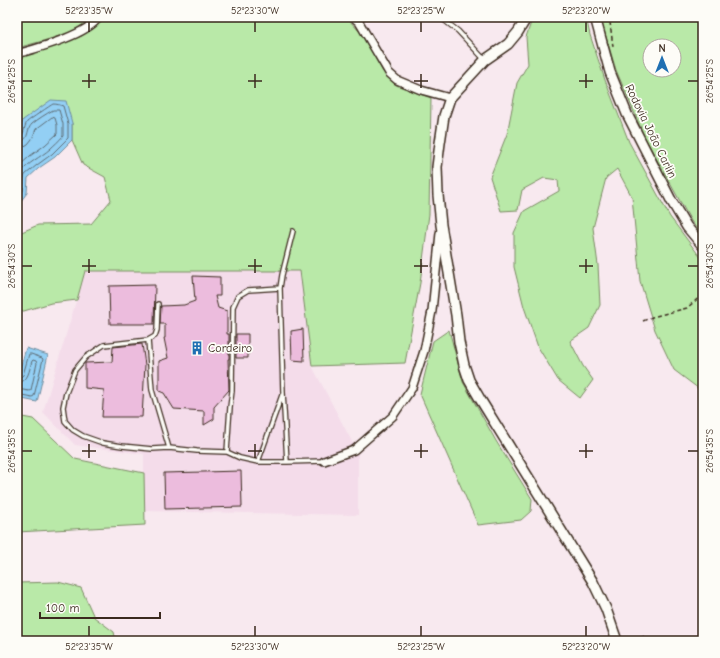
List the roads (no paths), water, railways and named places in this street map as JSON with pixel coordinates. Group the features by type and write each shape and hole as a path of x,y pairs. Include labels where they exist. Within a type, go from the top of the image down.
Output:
{"street":[{"path":"17,54 73,36 96,22 99,17"},
{"path":"353,17 359,22 389,73 397,80 421,90 450,98"},
{"path":"527,17 518,32 508,44 485,60 450,98 444,116 437,167 441,225 459,342 469,380 593,582 606,609 617,641"},
{"name":"Rodovia João Carlin","path":"595,17 610,72 627,114 672,202 688,227 703,246"},
{"path":"324,461 354,450 393,416 412,388 424,351 432,311 441,225"}],"lane":[{"path":"440,17 458,31 485,60"},
{"path":"287,462 280,288 293,231"},
{"path":"227,452 232,391 233,307 238,296 248,290 280,288"},
{"path":"158,304 157,330 155,336 148,340 104,345 86,357 75,370 66,393 63,407 65,421 73,430 83,436 103,443 130,447 227,452 240,458 258,462 324,461"},
{"path":"148,340 152,390 169,448"},
{"path":"258,462 283,392"}],"water":[{"path":"51,100 66,101 72,123 72,140 55,157 28,178 27,193 17,206 17,138 23,120"},
{"path":"26,348 48,355 37,402 17,398 17,380"}],"place":[{"name":"Cordeiro","path":"197,348"}]}
